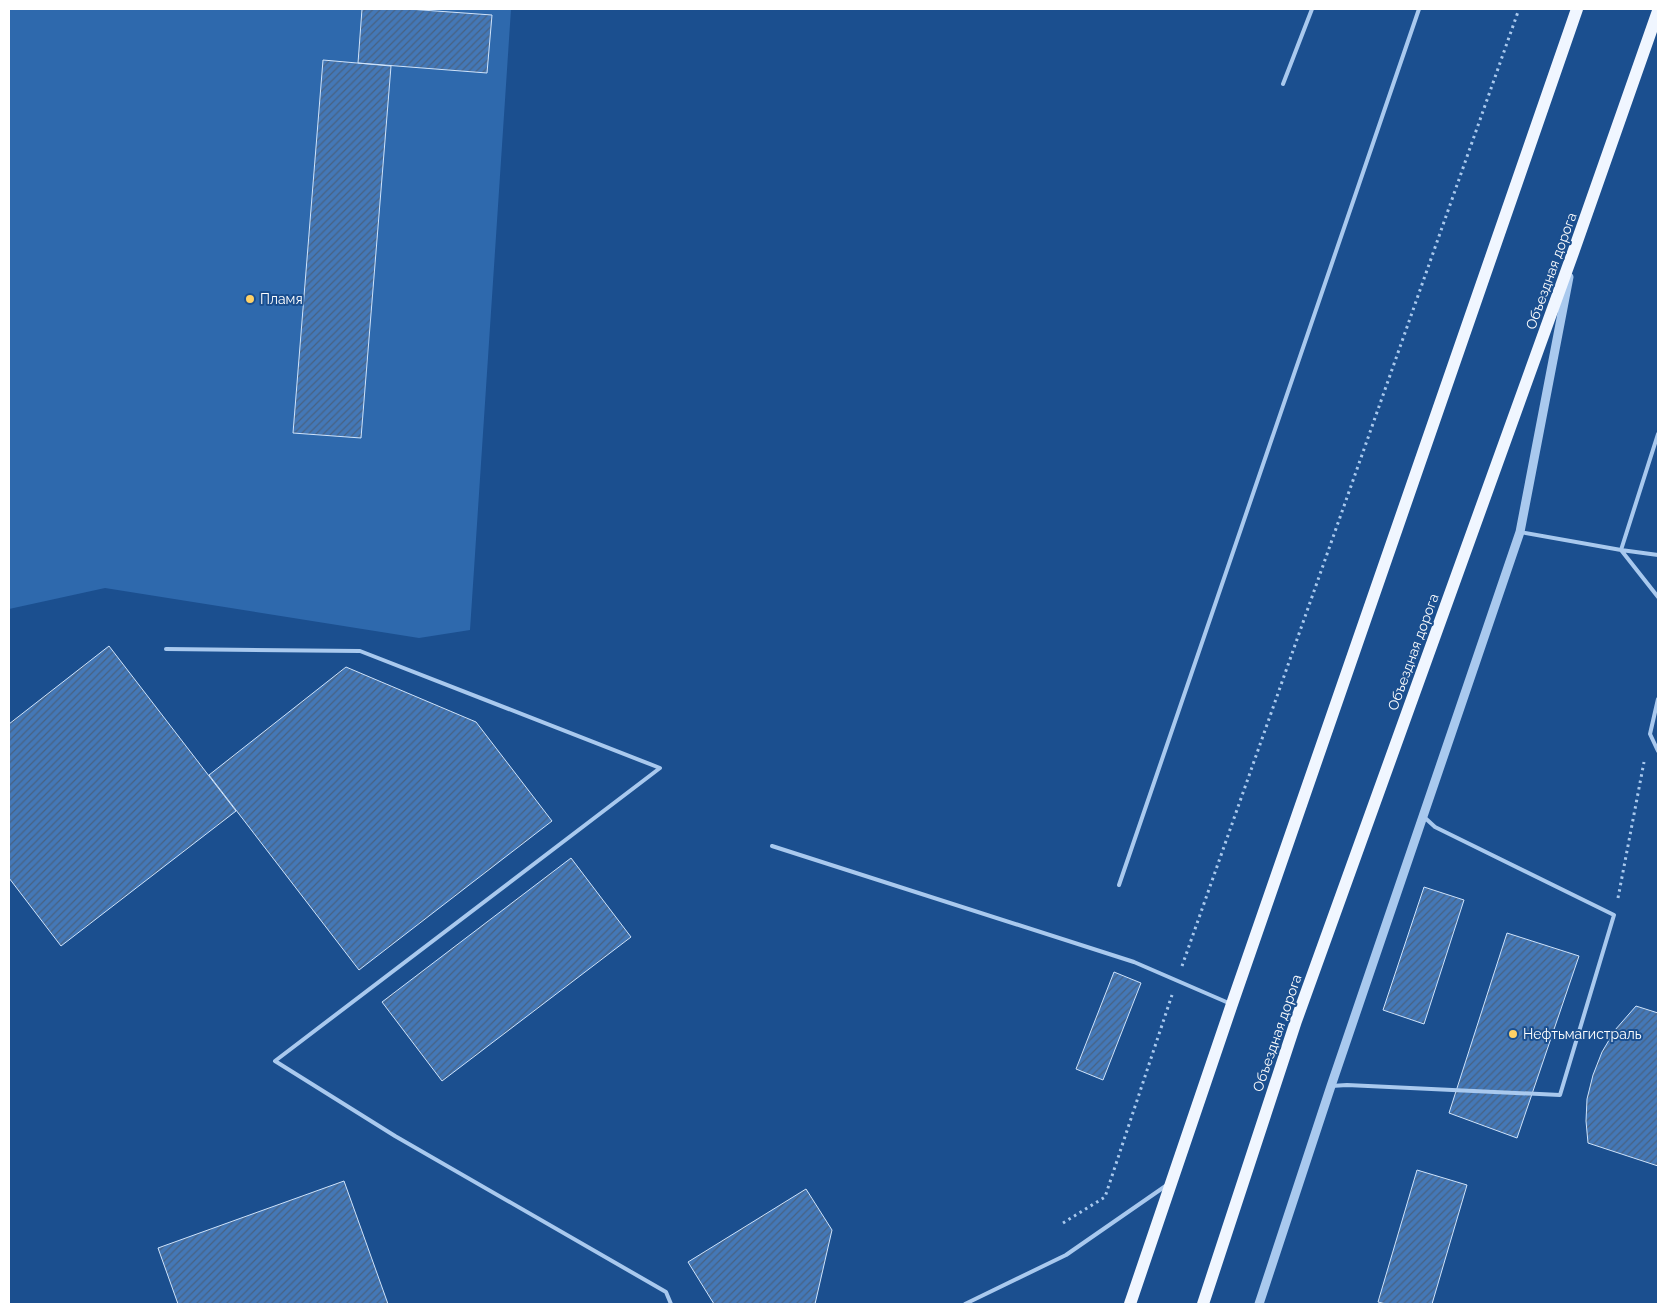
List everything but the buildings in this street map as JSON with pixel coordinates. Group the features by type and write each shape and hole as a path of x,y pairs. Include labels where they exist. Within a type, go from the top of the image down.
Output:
{"main road":[{"path":"1130,1304 1577,9"},
{"name":"Объездная дорога","path":"1203,1304 1296,1021 1574,250 1658,11"}],"street":[{"path":"1259,1304 1331,1086 1520,532 1574,250"}],"lane":[{"path":"1283,84 1312,9"},
{"path":"1119,885 1419,9"},
{"path":"1621,550 1658,434"},
{"path":"1520,532 1658,555"},
{"path":"1621,550 1658,597"},
{"path":"166,649 360,651 660,768 275,1060 394,1136 666,1292 671,1304"},
{"path":"1658,699 1650,734 1658,751"},
{"path":"1331,1086 1347,1085 1560,1095 1614,915 1435,827 1423,816"},
{"path":"772,846 1134,962 1232,1004"},
{"path":"965,1304 1066,1256 1171,1182"}],"path":[{"path":"1063,1223 1105,1197 1177,980 1519,9"},
{"path":"1614,915 1650,734"}],"shaded area":[{"name":"Пламя","path":"9,9 511,9 470,630 419,638 105,588 9,609"}],"place":[{"name":"Пламя","path":"250,299"},
{"name":"Нефтьмагистраль","path":"1513,1034"}]}
